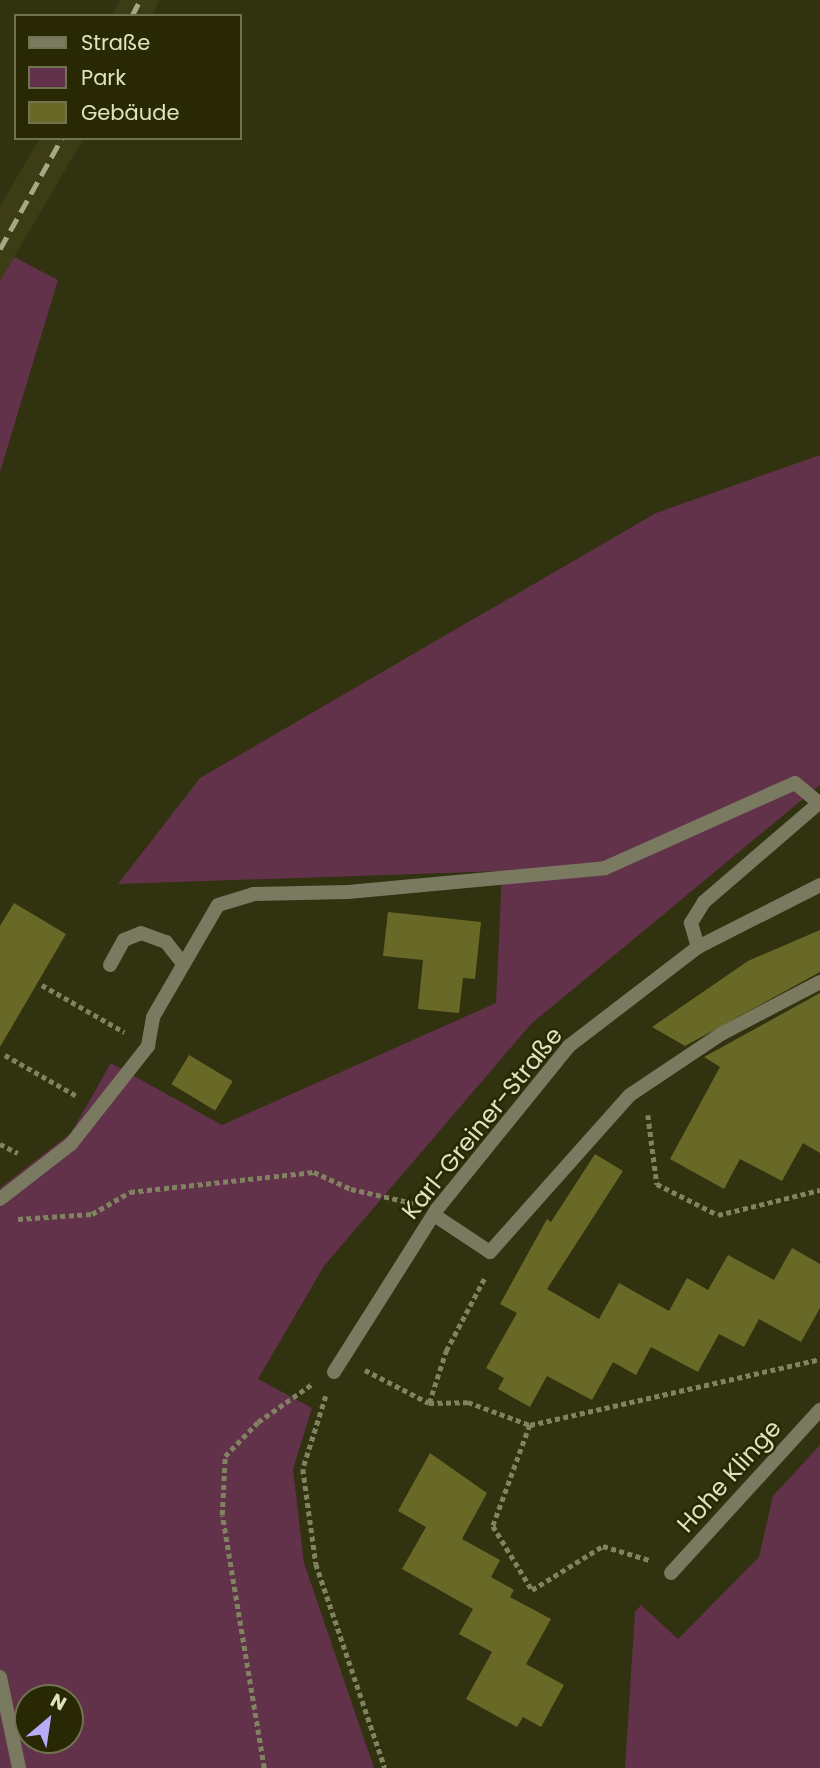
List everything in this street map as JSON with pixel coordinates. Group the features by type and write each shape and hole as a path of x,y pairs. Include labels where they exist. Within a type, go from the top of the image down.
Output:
{"street":[{"path":"0,1199 71,1144 148,1046 153,1017 218,905 253,894 348,892 605,868 795,783 819,803 704,902 691,923 698,947"},
{"name":"Karl-Greiner-Straße","path":"334,1372 436,1212 569,1046 698,947 820,885"},
{"path":"110,965 124,940 141,933 166,942 183,964"},
{"path":"436,1212 490,1252 630,1095 720,1034 820,982"},
{"name":"Hohe Klinge","path":"671,1573 820,1410"},
{"path":"0,1677 19,1768"}],"path":[{"path":"42,985 148,1046"},
{"path":"5,1055 99,1109"},
{"path":"648,1116 657,1184 718,1216 820,1190"},
{"path":"14,1219 41,1222 92,1214 130,1192 314,1172 351,1189 436,1212"},
{"path":"429,1403 446,1352 489,1269 490,1252"},
{"path":"364,1369 429,1403 468,1402 530,1425 820,1359"},
{"path":"264,1768 222,1515 225,1456 291,1395 334,1372"},
{"path":"334,1372 303,1469 316,1564 385,1768"},
{"path":"530,1425 493,1526 532,1590 603,1546 635,1552 671,1573"}],"shaded area":[{"path":"120,0 160,0 152,14 112,14"},
{"path":"39,140 83,140 0,281 0,206"}],"green space":[{"path":"14,257 58,280 0,472 0,281"},
{"path":"820,455 820,785 531,1024 324,1266 258,1379 312,1408 293,1469 304,1563 374,1768 0,1768 0,1188 71,1133 111,1063 222,1125 496,1003 502,871 118,884 200,778 656,513"},
{"path":"820,1445 820,1768 625,1768 635,1612 641,1605 678,1639 759,1557 773,1496"}],"building":[{"path":"14,903 66,934 0,1047 0,926"},
{"path":"388,912 481,922 475,979 463,978 459,1013 418,1009 423,960 383,956"},
{"path":"820,930 820,972 685,1046 652,1027 748,961"},
{"path":"820,993 820,1153 803,1143 782,1181 740,1159 724,1189 670,1159 720,1067 704,1057"},
{"path":"189,1055 233,1081 215,1110 171,1084"},
{"path":"595,1154 623,1171 547,1289 599,1319 619,1283 669,1311 687,1278 708,1290 728,1255 774,1280 792,1248 820,1264 820,1308 801,1342 759,1319 744,1347 719,1334 698,1372 651,1347 636,1375 613,1362 592,1400 547,1376 530,1407 498,1389 504,1378 486,1368 517,1313 500,1304 547,1219 551,1222"},
{"path":"430,1453 487,1493 462,1539 500,1560 491,1577 514,1590 510,1597 551,1619 526,1664 564,1685 541,1727 523,1717 517,1727 466,1699 492,1652 459,1634 473,1609 402,1569 426,1527 398,1511"}],"railway":[{"path":"133,14 140,0"},
{"path":"0,249 61,140"}]}
